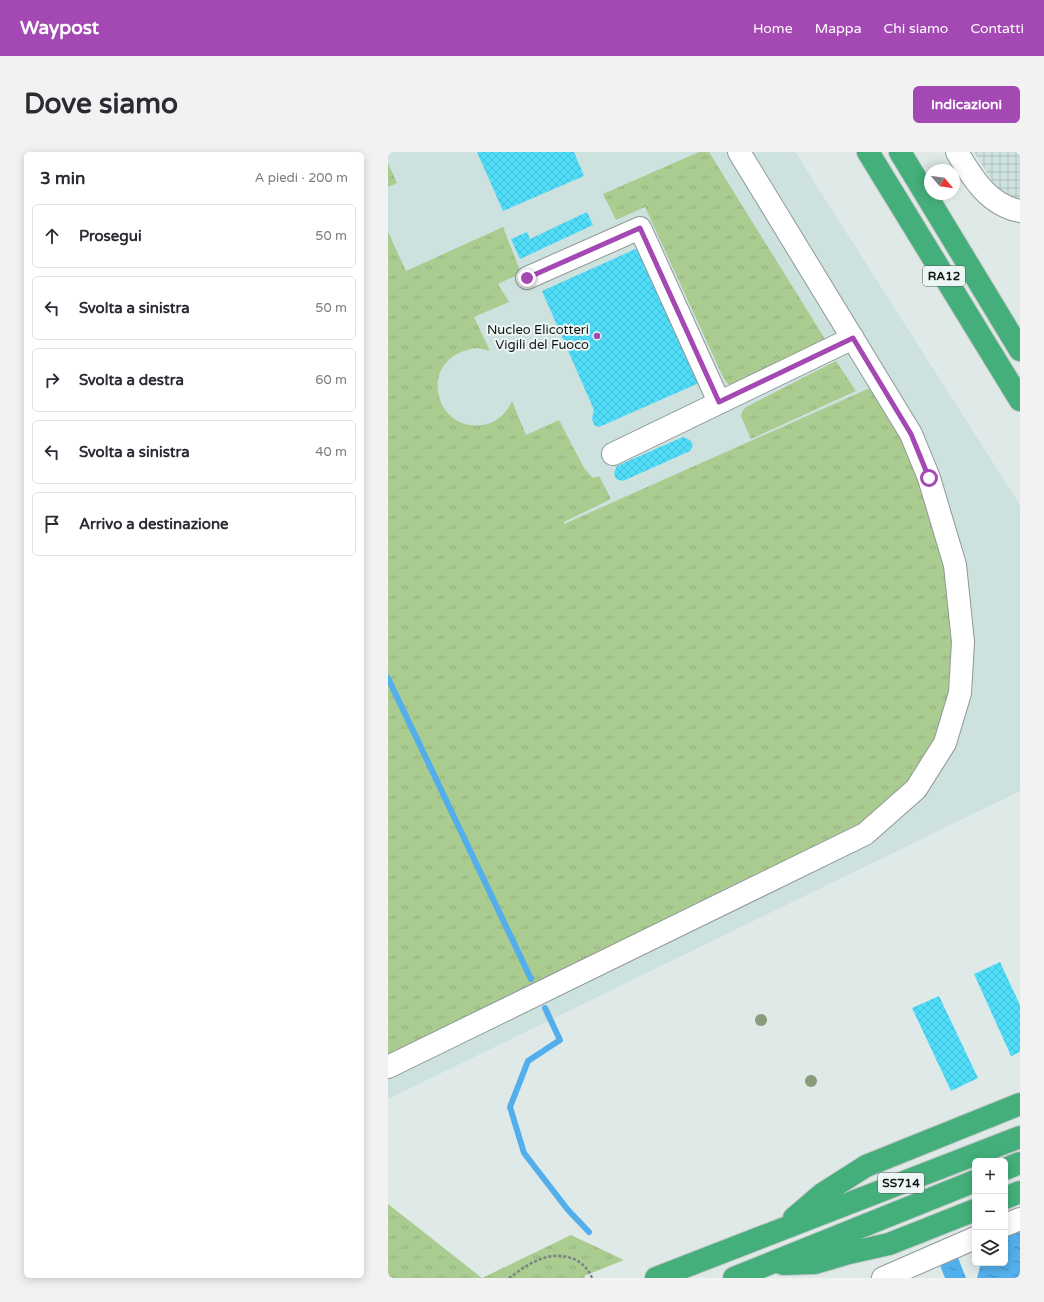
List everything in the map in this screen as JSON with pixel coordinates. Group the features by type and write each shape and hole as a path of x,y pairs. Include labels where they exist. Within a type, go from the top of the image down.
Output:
{"highway":[{"name":"RA12","path":"868,152 1020,400"},
{"name":"RA12","path":"900,152 1020,350"},
{"path":"782,1228 822,1194 866,1166 1020,1104"},
{"name":"SS714","path":"656,1278 1020,1137"},
{"path":"1008,1168 1020,1163"},
{"name":"SS714","path":"734,1278 972,1182"},
{"path":"1008,1197 1020,1192"},
{"path":"770,1264 816,1263 849,1253 889,1244 972,1211"}],"street":[{"path":"388,1067 865,834 916,789 945,743 960,693 963,642 955,565 929,478 911,434 739,152"},
{"path":"957,152 974,180 985,192 1005,206 1020,211"},
{"path":"527,278 640,228 719,402"},
{"path":"613,454 853,338"},
{"path":"1008,1224 1020,1219"},
{"path":"883,1278 972,1239"}],"path":[{"path":"509,1278 536,1261 551,1256 562,1255 573,1258 582,1264 591,1274 592,1278"}],"shaded area":[{"path":"388,152 795,152 1020,505 1020,791 388,1099"},
{"path":"974,152 1020,152 1020,226"}],"green space":[{"path":"699,152 709,152 825,339 733,384 728,384 724,379 645,207 616,220 603,194"},
{"path":"388,163 397,183 388,187"},
{"path":"503,227 521,273 498,284 509,302 474,317 490,351 478,348 470,349 457,354 446,363 439,374 438,387 440,399 446,410 455,419 467,424 482,425 496,420 504,414 512,401 526,435 559,420 584,468 593,478 599,476 611,499 564,522 564,524 872,387 927,484 960,636 943,728 912,778 868,820 388,1056 388,232 406,271"},
{"path":"836,361 856,391 751,439 741,416 746,407"},
{"path":"388,1204 482,1278 388,1278"},
{"path":"571,1235 624,1260 584,1276 585,1278 482,1278"}],"water":[{"path":"1020,1232 1020,1278 977,1278 980,1266 1008,1266 1008,1235"},
{"path":"957,1255 966,1278 945,1278 939,1263"}],"building":[{"path":"477,152 574,152 584,176 503,211"},
{"path":"587,212 593,225 520,259 511,239 527,232 530,239"},
{"path":"640,247 699,383 599,427 594,425 592,418 594,410 542,291"},
{"path":"683,437 690,440 693,445 690,451 623,481 616,479 614,473 617,466"},
{"path":"1000,962 1020,1005 1020,1052 1011,1056 974,974"},
{"path":"939,996 978,1078 951,1091 912,1008"}],"waterway":[{"path":"388,678 531,979"},
{"path":"545,1008 560,1040 528,1061 510,1107 524,1153 568,1210 589,1232"}],"place":[{"name":"Nucleo Elicotteri Vigili del Fuoco","path":"597,336"}],"route":[{"path":"527,278 640,228 719,402 853,338 911,434 929,478"}]}
